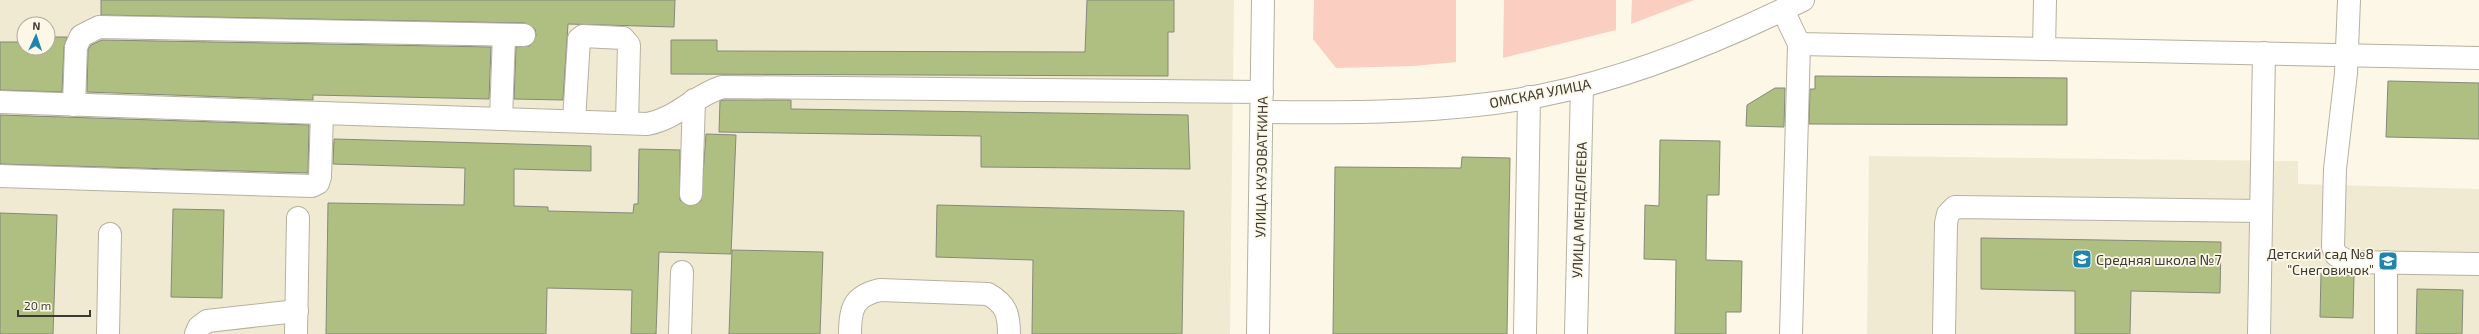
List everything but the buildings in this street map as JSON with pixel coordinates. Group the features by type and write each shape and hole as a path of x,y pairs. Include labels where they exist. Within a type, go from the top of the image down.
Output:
{"main road":[{"name":"УЛИЦА КУЗОВАТКИНА","path":"1258,334 1263,0"},
{"name":"ОМСКАЯ УЛИЦА","path":"0,102 647,124 664,120 704,93 722,87 1262,102 1392,112 1492,103 1582,86 1619,76 1680,54 1803,0"},
{"path":"2044,49 2045,0"},
{"path":"2349,0 2347,55 2334,169 2333,247 2336,255 2349,262 2479,264"},
{"path":"1783,10 1799,44 1791,334"},
{"path":"74,104 76,47 81,36 99,27 514,35 501,119"},
{"path":"574,121 579,39 583,36 623,38 629,45 627,123"},
{"path":"1799,44 2479,58"},
{"path":"2259,334 2264,53"},
{"name":"УЛИЦА МЕНДЕЛЕЕВА","path":"1576,334 1582,86"},
{"path":"1525,334 1529,97"},
{"path":"691,194 694,100"},
{"path":"0,176 312,186 318,183 320,177 322,113"},
{"path":"1944,334 1946,223 1948,214 1955,207 2261,211"},
{"path":"296,334 298,218"},
{"path":"108,334 110,234"},
{"path":"2386,262 2386,334"},
{"path":"680,334 682,272"},
{"path":"850,334 850,314 856,301 867,293 880,290 988,294 999,300 1006,309 1009,320 1009,334"},
{"path":"196,334 199,328 207,321 297,311"}],"shaded area":[{"path":"0,0 1234,0 1230,334 0,334"},
{"path":"1314,0 1456,0 1456,62 1414,66 1336,68 1313,39"},
{"path":"1504,0 1616,0 1616,30 1503,58"},
{"path":"1632,0 1694,0 1631,24"},
{"name":"Средняя школа №7","path":"1869,156 2298,161 2298,184 2479,189 2479,334 1867,334"}],"place":[{"name":"Средняя школа №7","path":"2082,259"},
{"name":"Детский сад №8 \"Снеговичок\"","path":"2388,261"}]}
